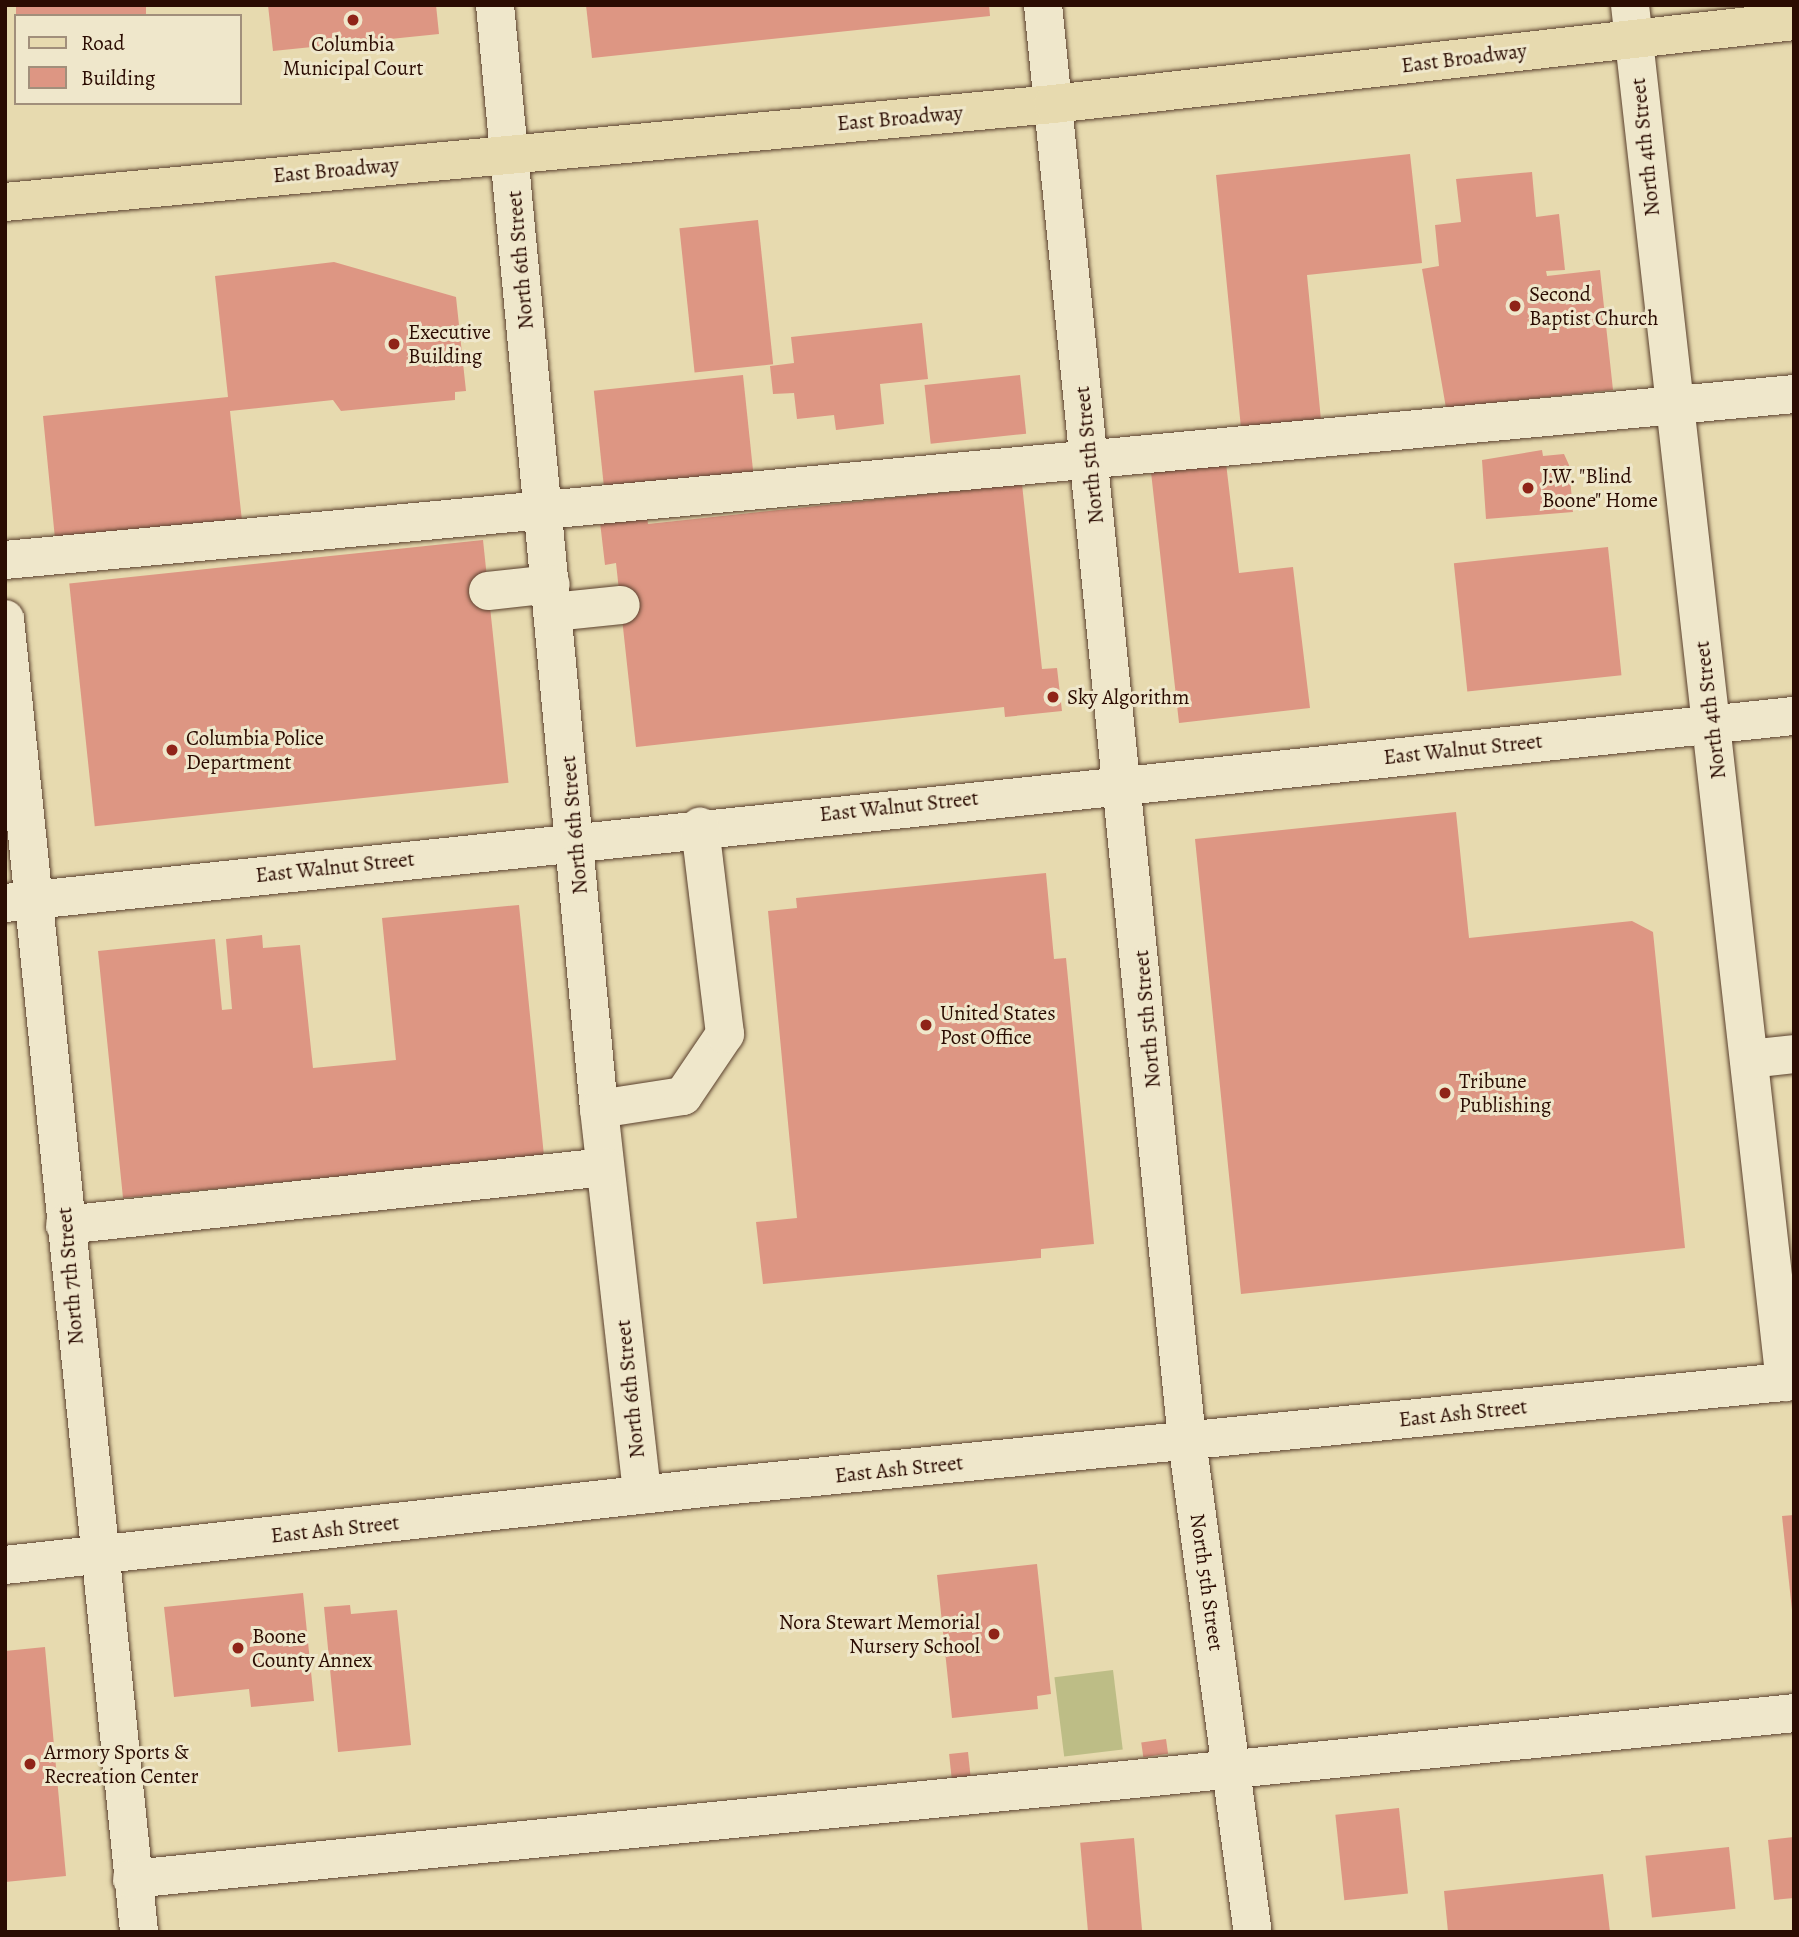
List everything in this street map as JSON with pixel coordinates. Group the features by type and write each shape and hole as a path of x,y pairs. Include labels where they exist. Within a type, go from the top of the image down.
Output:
{"main road":[{"name":"East Broadway","path":"5,202 1053,104 1632,22 1794,21"}],"street":[{"name":"North 6th Street","path":"495,5 598,1109 642,1495"},
{"name":"North 5th Street","path":"1043,5 1124,784 1187,1440 1253,1932"},
{"name":"North 4th Street","path":"1632,22 1673,406 1789,1382"},
{"path":"5,560 1794,394"},
{"path":"488,591 621,605"},
{"name":"North 7th Street","path":"5,619 20,902 65,1225 97,1555 139,1932"},
{"name":"East Walnut Street","path":"20,902 575,840 1794,716"},
{"path":"598,1109 683,1096 725,1034 700,827"},
{"path":"1749,1059 1794,1054"},
{"path":"65,1225 605,1167"},
{"name":"East Ash Street","path":"5,1565 642,1495 1789,1382"},
{"path":"132,1879 1233,1772 1794,1713"}],"green space":[{"path":"1113,1670 1123,1749 1064,1757 1054,1677"}],"building":[{"path":"16,5 146,5 146,14 16,14"},
{"name":"Columbia Municipal Court","path":"268,5 436,5 439,34 273,51"},
{"path":"586,5 989,5 990,16 592,58"},
{"path":"1410,154 1422,263 1307,275 1321,420 1241,428 1216,175"},
{"name":"Second Baptist Church","path":"1532,172 1536,217 1559,214 1565,270 1546,271 1547,276 1600,270 1613,390 1446,408 1422,269 1439,266 1435,225 1461,222 1456,179"},
{"path":"758,220 773,364 695,372 679,228"},
{"path":"334,262 456,297 466,391 455,392 455,400 341,411 333,400 230,411 243,530 56,549 43,416 228,397 215,276"},
{"path":"922,323 928,379 880,384 884,424 836,430 834,415 797,419 794,393 773,394 770,366 794,363 791,337"},
{"path":"743,375 754,480 605,496 594,391"},
{"path":"1020,375 1026,434 931,444 925,385"},
{"name":"J.W. \"Blind Boone\" Home","path":"1542,450 1543,456 1564,454 1569,465 1573,512 1486,519 1482,460"},
{"path":"1226,463 1239,573 1293,567 1310,708 1179,723 1151,472"},
{"path":"1022,484 1042,669 1057,668 1062,711 1005,717 1004,707 636,747 616,563 605,565 600,522 647,517 648,524"},
{"path":"483,540 509,783 95,826 69,583"},
{"path":"1608,547 1621,675 1467,691 1454,563"},
{"name":"Tribune Publishing","path":"1456,812 1469,938 1632,921 1653,932 1685,1248 1241,1294 1195,839"},
{"name":"United States Post Office","path":"1046,873 1054,959 1066,958 1094,1244 1041,1249 1041,1258 763,1284 756,1222 797,1218 768,911 797,908 796,898"},
{"path":"519,905 544,1156 123,1198 98,951 215,939 222,1010 232,1009 226,939 262,935 263,948 300,945 313,1068 396,1060 382,918"},
{"path":"1794,1515 1794,1610 1792,1610 1782,1516"},
{"name":"Nora Stewart Memorial Nursery School","path":"1037,1564 1051,1694 1037,1696 1038,1709 952,1718 937,1575"},
{"name":"Boone County Annex","path":"303,1593 314,1701 251,1707 249,1689 174,1697 164,1607"},
{"path":"350,1605 351,1614 397,1610 411,1745 338,1752 324,1607"},
{"name":"Armory Sports & Recreation Center","path":"45,1647 66,1876 5,1882 5,1651"},
{"path":"1166,1739 1168,1754 1143,1757 1141,1742"},
{"path":"968,1752 971,1780 952,1782 949,1754"},
{"path":"1399,1808 1408,1894 1344,1900 1335,1815"},
{"path":"1794,1837 1794,1898 1774,1900 1768,1840"},
{"path":"1134,1838 1142,1932 1088,1932 1080,1843"},
{"path":"1729,1847 1735,1909 1652,1917 1645,1856"},
{"path":"1603,1874 1610,1932 1448,1932 1444,1891"}],"place":[{"name":"Columbia Municipal Court","path":"353,20"},
{"name":"Second Baptist Church","path":"1515,306"},
{"name":"Executive Building","path":"394,344"},
{"name":"J.W. \"Blind Boone\" Home","path":"1528,488"},
{"name":"Sky Algorithm","path":"1053,697"},
{"name":"Columbia Police Department","path":"172,750"},
{"name":"United States Post Office","path":"926,1025"},
{"name":"Tribune Publishing","path":"1445,1093"},
{"name":"Nora Stewart Memorial Nursery School","path":"994,1634"},
{"name":"Boone County Annex","path":"238,1648"},
{"name":"Armory Sports & Recreation Center","path":"30,1764"}]}
